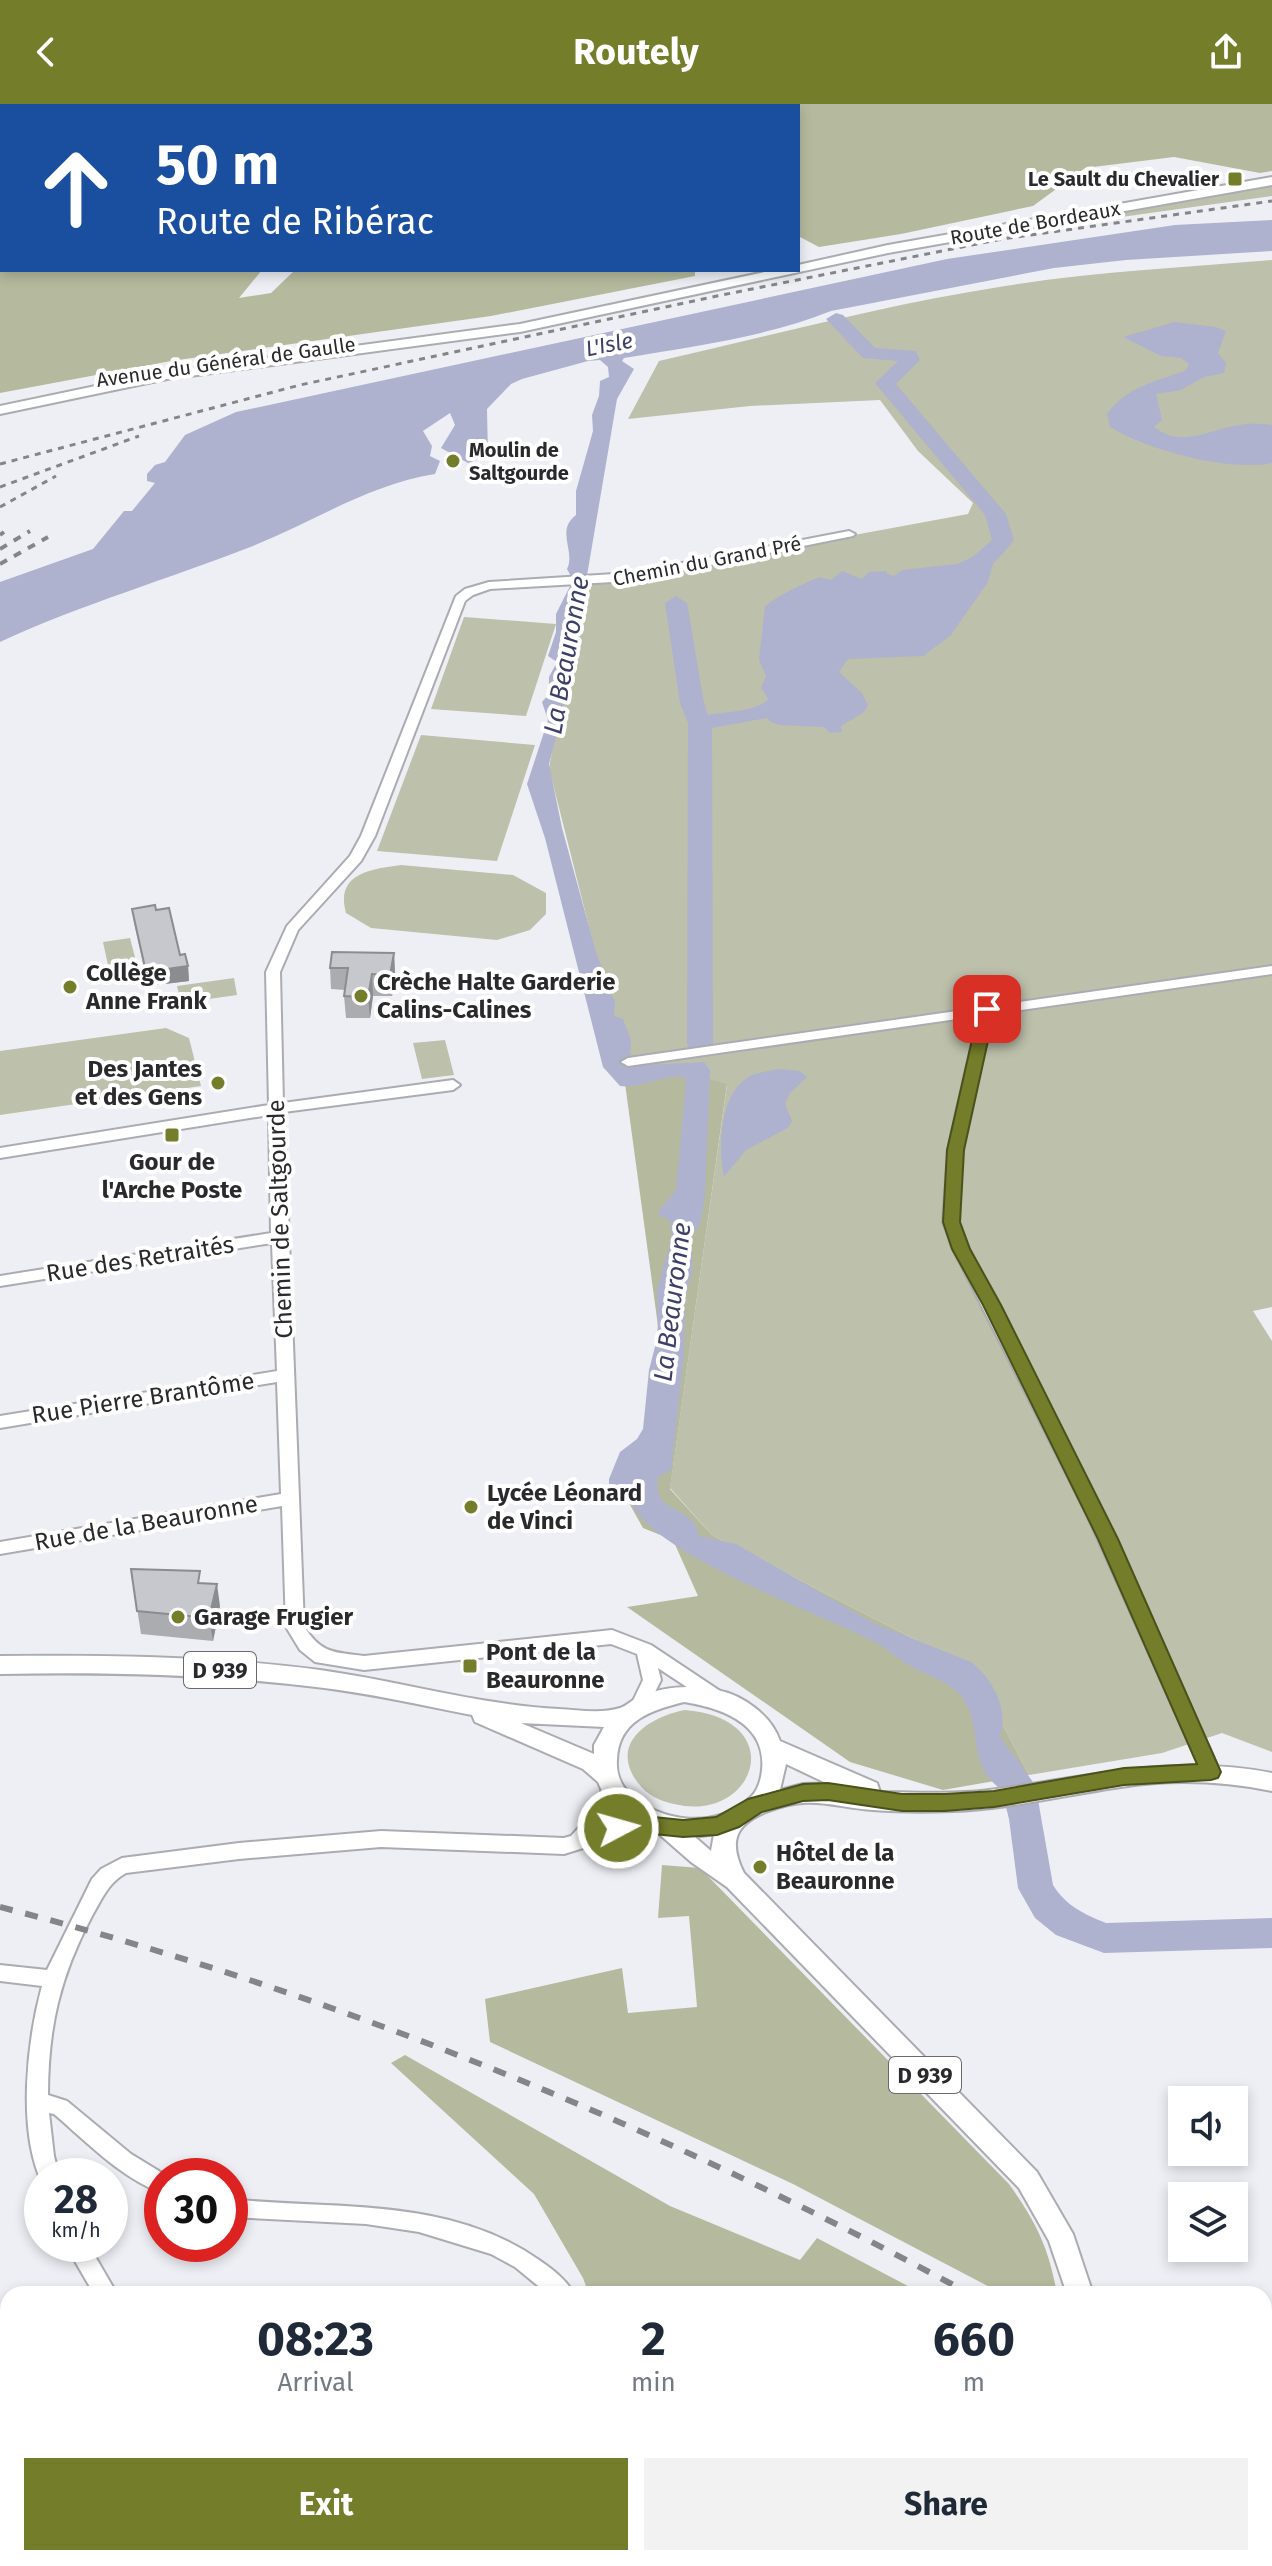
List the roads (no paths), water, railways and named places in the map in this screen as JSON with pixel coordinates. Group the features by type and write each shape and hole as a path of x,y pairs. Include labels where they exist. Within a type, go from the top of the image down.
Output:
{"main road":[{"name":"Route de Bordeaux","path":"800,261 880,244 1272,178"},
{"name":"Route de Bordeaux","path":"800,269 888,249 1272,178"},
{"path":"453,334 749,272"},
{"path":"453,334 520,328 783,272"},
{"name":"Avenue du Général de Gaulle","path":"0,401 235,358 453,334"},
{"name":"Avenue du Général de Gaulle","path":"0,410 167,375 453,334"},
{"name":"D 939","path":"0,1665 80,1664 292,1675 513,1712 602,1720 631,1711"},
{"path":"668,1695 714,1696 735,1704 753,1716 766,1731 774,1748 776,1768 769,1788 756,1805 732,1821 700,1829 662,1825 638,1816 608,1782 605,1744 631,1711 668,1695"},
{"name":"D 939","path":"438,1700 538,1738 591,1763 608,1782"},
{"path":"774,1748 828,1774 902,1803"},
{"path":"756,1805 803,1793 828,1792 902,1803 994,1799 1207,1762 1272,1782"},
{"name":"D 939","path":"732,1821 724,1836 721,1852 735,1880"},
{"name":"D 939","path":"662,1825 735,1880 1028,2180 1058,2226 1078,2286"}],"street":[{"name":"Chemin du Grand Pré","path":"564,583 630,577 849,534"},
{"name":"Chemin de Saltgourde","path":"564,583 489,586 469,592 460,599 368,836 356,858 292,929 273,972 279,1237 295,1627 306,1645 321,1657 373,1663 612,1637 645,1650 714,1696"},
{"path":"628,1062 1272,970"},
{"path":"987,1009 955,1150 951,1222 961,1249 1096,1515 1207,1762"},
{"path":"0,1153 275,1109 453,1085"},
{"name":"Rue des Retraités","path":"0,1281 279,1237"},
{"name":"Rue Pierre Brantôme","path":"0,1422 286,1375"},
{"name":"Rue de la Beauronne","path":"0,1548 292,1498"},
{"path":"631,1711 652,1680 645,1650"},
{"path":"564,1846 593,1828 608,1804 608,1782"},
{"path":"47,2158 39,2102 40,2053 53,1979 99,1885 108,1874 122,1866 239,1851 381,1839 564,1846 634,1824 662,1825"},
{"path":"0,1973 53,1979"},
{"path":"39,2102 60,2107 144,2173"},
{"path":"248,2209 367,2215 447,2230 513,2254 544,2272 556,2286"},
{"path":"87,2262 101,2286"}],"water":[{"name":"L'Isle","path":"1272,220 1272,251 1054,268 831,311 781,328 729,340 624,358 622,361 634,369 617,399 566,699 549,764 562,828 596,952 615,1003 614,1016 623,1019 631,1040 630,1061 646,1065 704,1062 710,1070 705,1195 701,1221 692,1236 692,1270 685,1301 684,1355 671,1470 658,1477 661,1498 689,1518 699,1536 736,1544 873,1623 971,1662 986,1677 1001,1705 1000,1737 1033,1782 1038,1802 1015,1805 986,1774 978,1753 969,1709 955,1690 903,1662 877,1643 705,1563 646,1523 631,1502 617,1505 609,1495 609,1479 620,1452 637,1439 643,1429 649,1370 658,1335 657,1290 672,1237 670,1221 657,1213 676,1190 686,1082 684,1077 676,1077 620,1086 603,1067 545,838 527,784 548,720 542,702 549,694 549,677 557,662 548,656 556,632 556,614 573,580 567,569 567,528 576,515 576,491 593,431 592,415 599,396 600,381 609,377 608,367 600,360 588,361 511,384 487,409 488,456 468,463 441,448 455,425 450,413 423,431 432,446 430,456 440,461 435,474 388,486 253,546 0,642 0,582 93,549 124,511 132,511 155,483 147,481 147,474 155,465 165,462 185,435 236,412 947,259 1175,225"},
{"path":"1174,322 1226,331 1218,353 1226,363 1224,373 1204,377 1181,390 1156,394 1162,420 1154,427 1175,437 1186,437 1244,424 1272,425 1272,463 1234,464 1189,457 1145,444 1110,427 1107,414 1124,397 1142,386 1185,371 1189,364 1181,358 1161,356 1123,337"},
{"path":"990,549 997,549 988,582 950,636 923,656 848,659 839,672 862,693 868,705 864,712 841,726 842,732 830,733 824,727 779,725 769,721 765,712 769,700 761,688 766,676 759,660 765,606 806,583 820,577 831,580 842,571 862,579 869,572 887,571 887,574 894,576 902,570 957,564"},
{"path":"778,1069 800,1071 807,1077 790,1093 785,1104 792,1121 788,1128 746,1150 724,1177 721,1151 723,1121 733,1093 752,1075"}],"waterway":[{"name":"La Beauronne","path":"836,319 870,354 909,355 910,360 885,383 995,514 1003,540 965,573"},
{"name":"La Beauronne","path":"676,603 692,703 700,723"},
{"name":"La Beauronne","path":"700,723 765,712 797,690"},
{"name":"La Beauronne","path":"700,723 700,1044"},
{"name":"La Beauronne","path":"1006,1769 1020,1794 1036,1888 1048,1907 1069,1924 1104,1938 1272,1933"}],"railway":[{"path":"0,464 300,385 717,296 1002,239 1272,201"},
{"path":"0,487 139,436"},
{"path":"0,507 56,476"},
{"path":"0,549 30,531"},
{"path":"0,535 4,532"},
{"path":"0,564 48,537"},
{"path":"0,1907 251,1980 497,2070 737,2176 955,2286"}],"place":[{"name":"Le Sault du Chevalier","path":"1235,179"},
{"name":"Moulin de Saltgourde","path":"453,461"},
{"name":"Collège Anne Frank","path":"70,987"},
{"name":"Crèche Halte Garderie Calins-Calines","path":"361,996"},
{"name":"Des Jantes et des Gens","path":"218,1083"},
{"name":"Gour de l'Arche Poste","path":"172,1135"},
{"name":"Lycée Léonard de Vinci","path":"471,1507"},
{"name":"Garage Frugier","path":"178,1617"},
{"name":"Pont de la Beauronne","path":"470,1666"},
{"name":"Hôtel de la Beauronne","path":"760,1867"}]}
